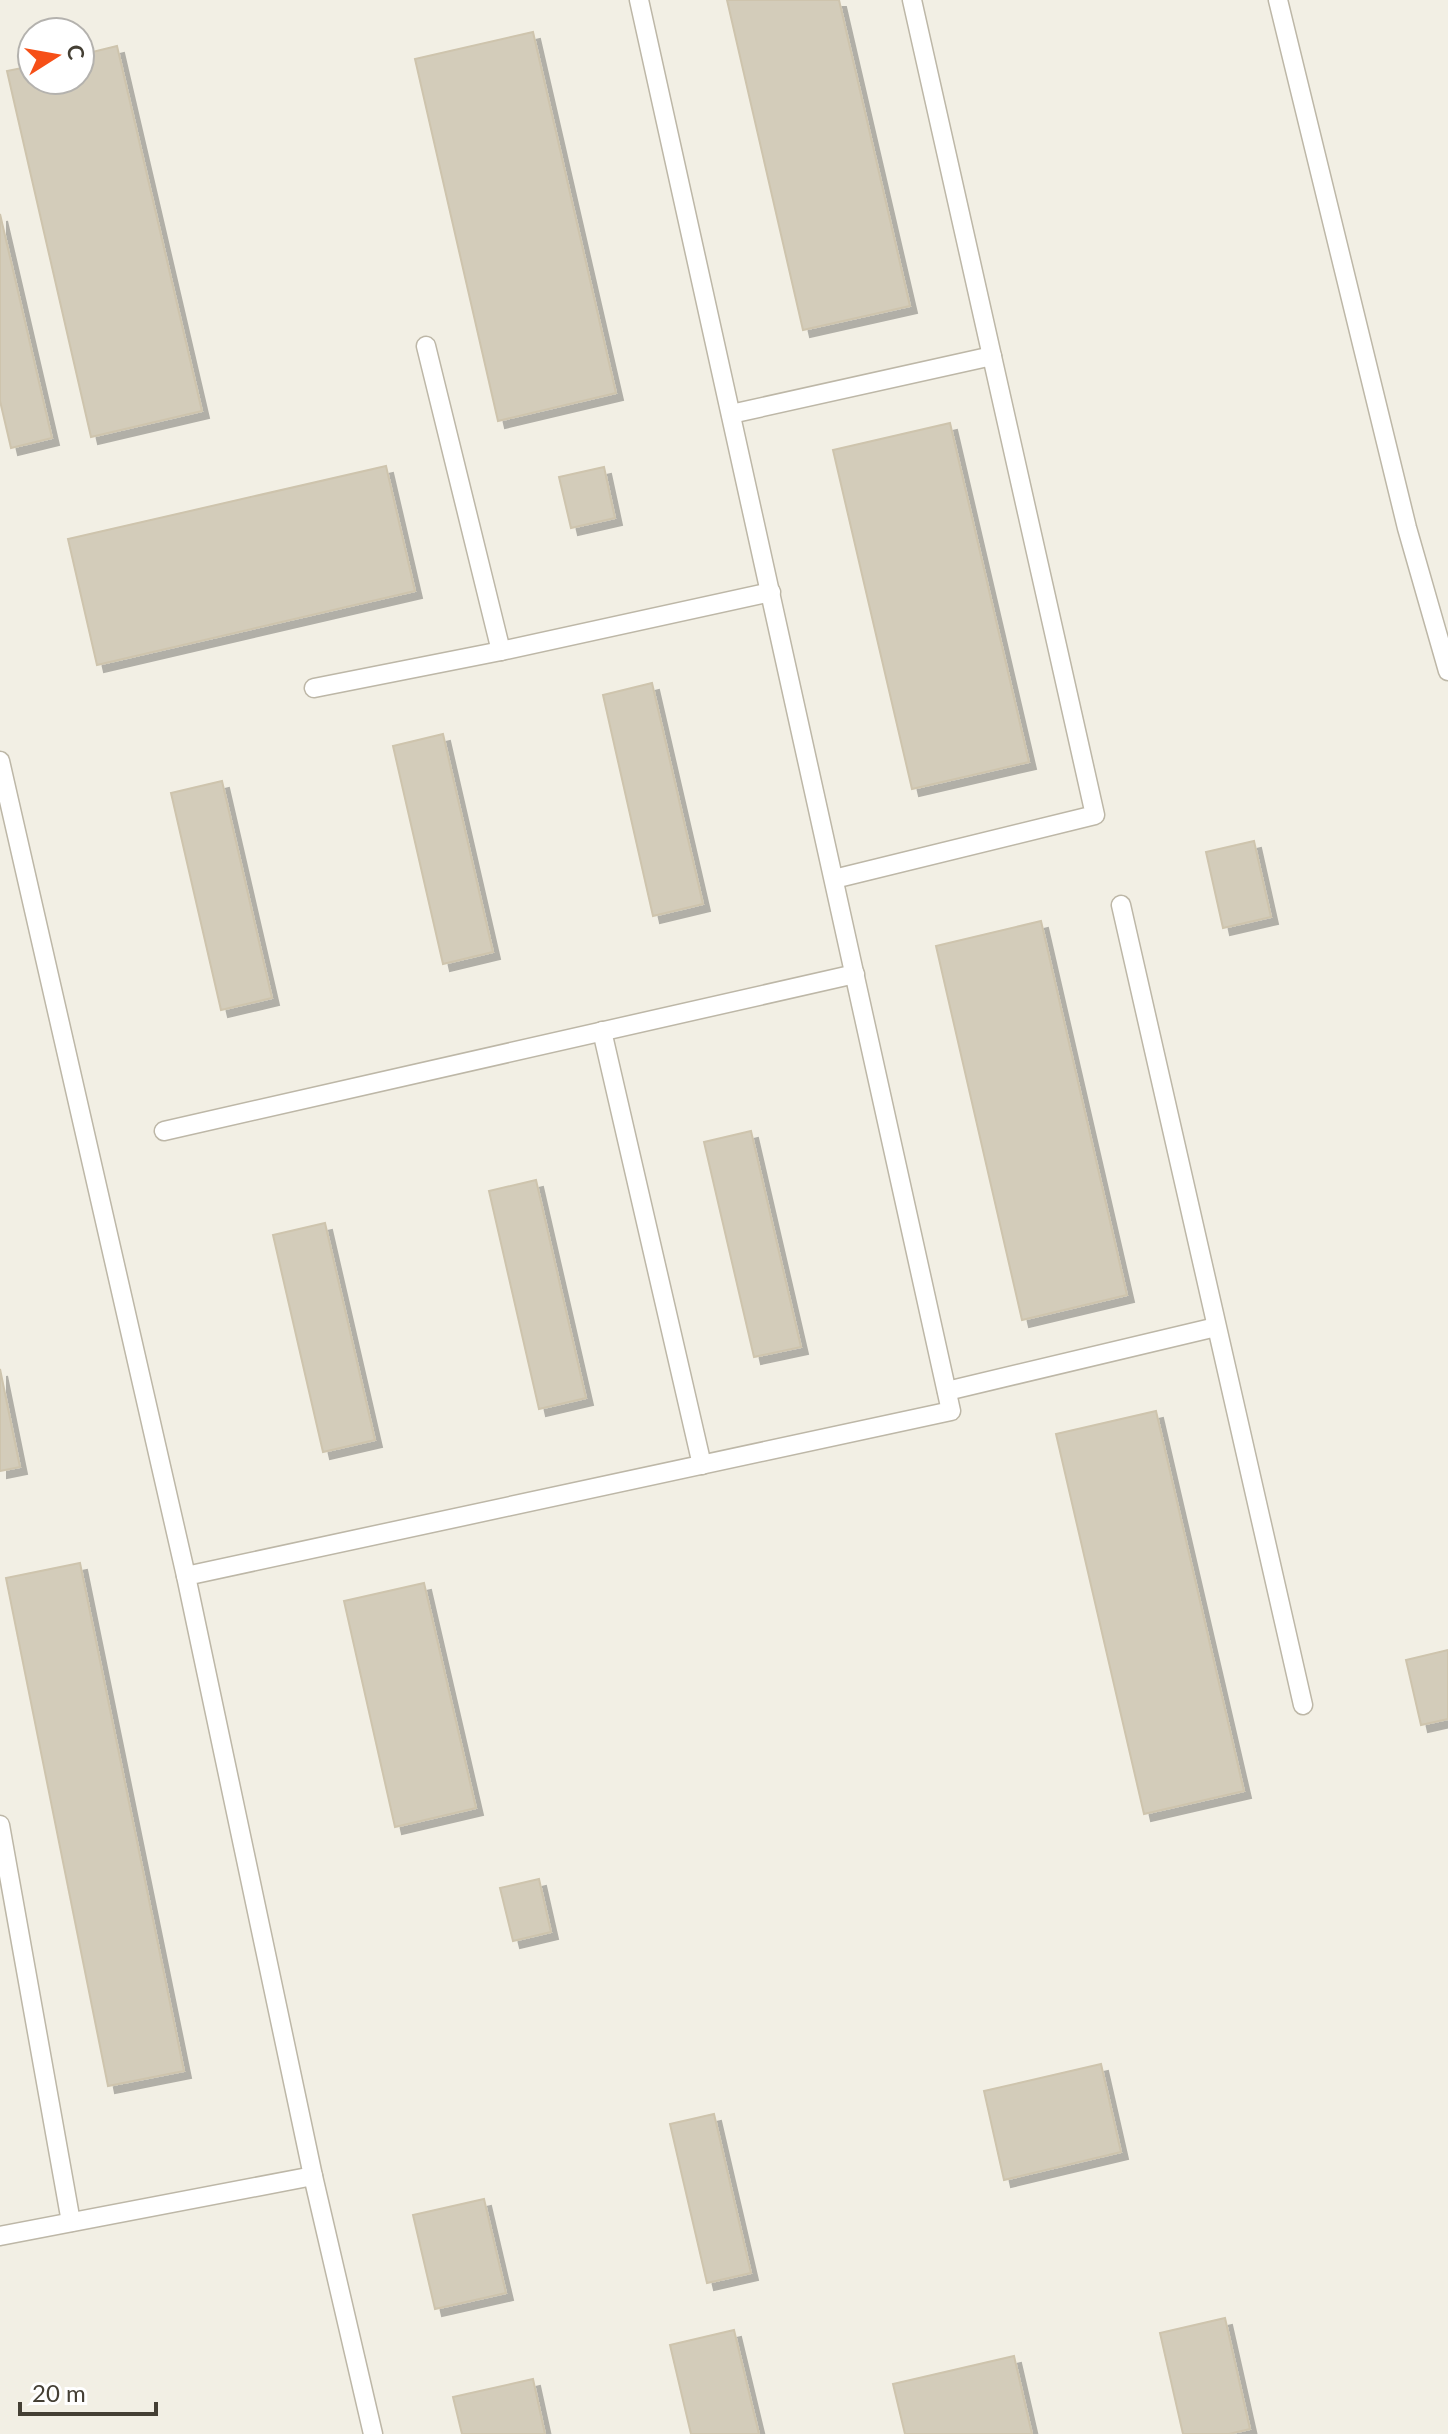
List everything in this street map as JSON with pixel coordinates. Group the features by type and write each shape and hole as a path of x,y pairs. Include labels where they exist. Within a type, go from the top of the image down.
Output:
{"lane":[{"path":"186,1576 951,1411 639,0"},
{"path":"834,879 1095,815 912,0"},
{"path":"1278,0 1407,528 1448,671"},
{"path":"426,346 501,651"},
{"path":"731,414 992,356"},
{"path":"314,688 771,592"},
{"path":"0,761 186,1576 313,2176 373,2434"},
{"path":"1121,905 1303,1705"},
{"path":"164,1131 855,974"},
{"path":"602,1031 702,1465"},
{"path":"947,1391 1216,1327"},
{"path":"0,1825 71,2222"},
{"path":"0,2236 313,2176"}],"building":[{"path":"727,0 839,0 910,306 803,330"},
{"path":"533,32 616,393 498,421 415,59"},
{"path":"117,46 202,411 91,437 7,71 16,69 16,96 96,96 96,51"},
{"path":"0,214 52,438 11,448 0,401"},
{"path":"950,423 1029,762 912,789 833,450"},
{"path":"386,466 415,591 97,665 68,539"},
{"path":"604,467 615,518 571,528 559,477"},
{"path":"652,683 703,904 653,916 603,695"},
{"path":"443,734 493,952 443,964 393,746"},
{"path":"222,781 272,998 221,1010 171,793"},
{"path":"1254,841 1271,917 1223,928 1206,852"},
{"path":"1041,921 1127,1295 1022,1320 936,946"},
{"path":"751,1131 801,1347 754,1357 704,1142"},
{"path":"536,1180 586,1398 539,1409 489,1191"},
{"path":"325,1223 375,1440 323,1452 273,1235"},
{"path":"0,1369 20,1467 0,1471"},
{"path":"1156,1411 1244,1791 1144,1814 1056,1434"},
{"path":"80,1563 184,2071 108,2086 6,1578"},
{"path":"424,1583 476,1808 395,1827 344,1601"},
{"path":"1448,1650 1448,1719 1421,1725 1406,1660"},
{"path":"539,1879 551,1932 513,1941 500,1888"},
{"path":"1101,2064 1121,2152 1004,2180 984,2091"},
{"path":"714,2114 751,2273 707,2283 670,2124"},
{"path":"484,2199 506,2293 435,2309 413,2215"},
{"path":"1225,2318 1250,2429 1229,2434 1183,2434 1160,2333"},
{"path":"734,2330 759,2434 691,2434 670,2345"},
{"path":"1014,2356 1032,2434 905,2434 893,2384"},
{"path":"533,2379 545,2434 462,2434 453,2397"}]}
